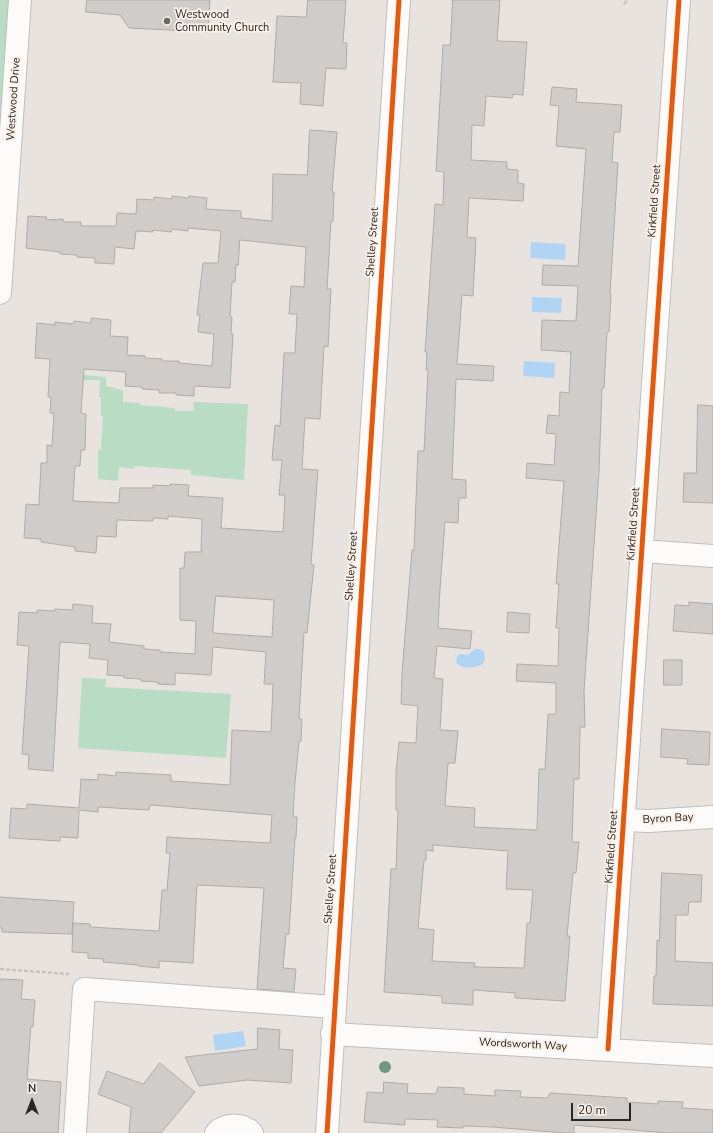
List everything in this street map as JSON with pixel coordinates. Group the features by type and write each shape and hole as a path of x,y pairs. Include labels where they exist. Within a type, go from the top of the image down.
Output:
{"street":[{"name":"Westwood Drive","path":"0,293 3,215 20,0"},
{"name":"Shelley Street","path":"327,1133 332,1034 399,0"},
{"name":"Kirkfield Street","path":"608,1049 679,0"},
{"path":"642,551 713,556"},
{"name":"Byron Bay","path":"624,820 649,821 713,817"},
{"path":"75,1133 84,989 334,1007"},
{"name":"Wordsworth Way","path":"332,1034 713,1056"},
{"path":"216,1133 226,1126 234,1125 242,1126 252,1133"}],"path":[{"path":"624,4 628,0"},
{"path":"0,969 74,974 84,989"}],"green space":[{"path":"0,0 20,0 0,293"},
{"path":"84,375 106,377 106,386 123,390 123,402 175,408 175,411 194,411 193,402 248,404 244,480 191,475 191,470 135,466 134,469 119,467 118,481 98,479 98,450 101,450 103,416 101,416 101,397 99,397 100,380 83,380"},
{"path":"82,678 106,679 105,687 231,694 226,758 78,748"}],"water":[{"path":"531,242 566,244 565,260 530,258"},
{"path":"532,297 562,298 561,313 532,312"},
{"path":"524,361 555,363 554,378 523,376"},
{"path":"475,649 480,649 484,652 485,658 483,664 469,668 462,667 456,663 457,656 461,654 468,655"},
{"path":"243,1031 246,1046 215,1051 213,1035"}],"building":[{"name":"Westwood Community Church","path":"87,0 210,0 208,32 129,28 120,15 86,12"},
{"path":"308,0 346,0 343,43 347,43 346,69 326,68 323,106 300,104 301,83 273,82 277,16 306,17"},
{"path":"453,0 500,0 497,41 527,42 523,95 513,94 512,98 486,96 484,126 472,125 471,160 507,162 507,169 518,170 518,183 524,184 523,201 469,198 467,237 476,238 473,296 462,295 457,364 494,366 493,381 456,379 452,479 466,480 466,498 459,498 458,523 445,522 440,589 438,628 472,631 470,649 437,646 434,678 443,679 440,730 458,731 455,763 448,763 445,806 475,808 474,827 537,830 539,769 545,769 548,714 556,714 556,683 516,681 517,664 558,666 559,628 556,628 559,584 556,584 564,481 526,478 527,463 554,465 556,434 546,433 548,415 559,416 560,392 569,393 571,352 541,350 542,320 576,321 578,286 542,285 543,265 578,266 586,149 556,146 559,106 550,105 552,87 577,89 576,102 622,105 620,132 614,132 612,162 618,163 609,332 607,332 604,388 602,388 599,471 584,691 585,727 580,727 579,779 574,779 572,842 579,842 576,873 573,873 567,936 570,936 565,1001 515,998 515,993 473,990 473,1005 442,1003 442,996 384,992 391,869 396,869 398,810 396,810 396,773 399,742 416,743 418,706 401,704 402,673 412,550 414,550 418,451 424,451 428,370 426,370 427,352 425,352 435,204 443,205 444,172 436,171 443,45 450,45","holes":["433,845 508,851 506,889 533,890 530,923 527,923 524,968 474,967 475,963 432,961 434,930 418,928 426,850 433,851"]},
{"path":"310,130 337,132 332,192 334,192 333,221 331,221 327,289 331,289 328,347 324,346 320,419 305,418 302,469 318,470 311,564 314,565 307,633 304,632 299,719 302,719 301,741 299,741 293,817 297,817 296,838 289,934 286,934 283,968 296,969 294,992 257,989 264,888 197,885 193,963 159,961 159,968 103,962 104,959 88,958 88,953 72,952 73,923 90,924 90,927 159,931 162,890 167,890 170,853 166,853 167,837 270,843 272,815 150,805 149,810 98,807 98,812 79,810 78,838 60,837 60,841 9,838 11,808 27,809 27,804 79,808 81,779 98,780 98,774 116,776 116,772 171,775 171,781 230,785 232,730 271,732 273,684 264,684 266,652 213,647 211,675 175,673 175,685 141,681 141,679 124,678 124,676 107,675 108,660 89,658 90,644 60,642 53,771 28,769 29,755 22,754 29,646 17,645 19,612 37,613 37,610 72,610 73,604 93,606 92,623 111,624 109,642 144,646 144,649 160,650 160,652 195,654 196,621 180,620 180,568 184,568 185,552 201,552 202,519 168,516 168,519 153,518 153,521 117,520 116,537 97,536 96,553 75,551 75,547 41,542 41,539 24,538 26,504 39,505 41,463 47,463 47,445 52,446 54,413 50,413 51,397 48,397 50,359 35,358 37,323 55,325 55,322 73,324 74,321 91,323 91,318 111,320 110,336 128,337 127,355 145,356 145,358 162,359 162,361 179,361 179,363 212,366 214,334 198,332 200,315 197,315 203,263 218,263 221,231 188,228 188,231 172,229 171,232 152,230 153,232 136,231 134,249 115,247 114,264 95,263 95,258 77,257 77,255 60,254 60,252 26,248 28,216 47,217 46,220 63,219 64,222 81,222 81,226 116,226 117,213 136,214 137,199 154,200 154,197 172,199 172,196 189,198 189,196 207,198 206,209 241,211 241,218 272,221 273,174 307,175","holes":["240,240 306,247 304,287 291,286 289,314 297,314 295,353 284,353 280,426 275,425 272,460 282,460 279,495 285,495 283,532 221,528 223,498 188,496 189,485 170,484 170,486 153,485 153,488 120,488 119,503 73,501 75,466 80,466 81,450 85,450 86,414 81,413 84,369 126,372 125,386 159,390 159,393 176,393 176,395 194,396 194,386 230,388 233,334 231,334 232,317 230,316 232,282 235,282","216,596 274,600 272,637 213,633"]},
{"path":"698,405 713,406 713,503 683,502 684,473 696,473"},
{"path":"689,602 713,604 713,634 673,631 675,605 689,606"},
{"path":"508,612 530,614 529,633 507,632"},
{"path":"664,660 682,660 682,685 664,685"},
{"path":"662,729 710,732 709,765 687,764 688,759 661,757"},
{"path":"662,873 702,875 701,902 689,902 688,915 676,915 675,961 713,963 713,1006 653,1004 654,976 656,976 657,940 659,941"},
{"path":"0,897 74,902 72,934 2,932 2,928 0,928"},
{"path":"0,979 23,980 21,999 35,1000 33,1027 31,1026 27,1079 61,1082 58,1133 0,1133"},
{"path":"258,1028 280,1030 279,1049 293,1050 291,1083 247,1080 199,1086 185,1057 257,1049"},
{"path":"160,1063 195,1092 161,1133 129,1133 131,1107 98,1094 107,1071 143,1084"},
{"path":"384,1082 408,1084 407,1093 436,1094 438,1087 464,1088 464,1094 495,1096 495,1090 521,1091 520,1097 548,1098 550,1093 627,1098 627,1102 658,1104 658,1101 683,1102 682,1108 713,1110 713,1133 668,1133 574,1125 574,1133 565,1133 493,1127 437,1127 438,1120 405,1119 405,1125 364,1122 367,1092 383,1093"}],"cycle path":[{"path":"327,1133 399,0"},
{"path":"608,1049 679,0"}],"place":[{"name":"Westwood Community Church","path":"167,21"}]}
